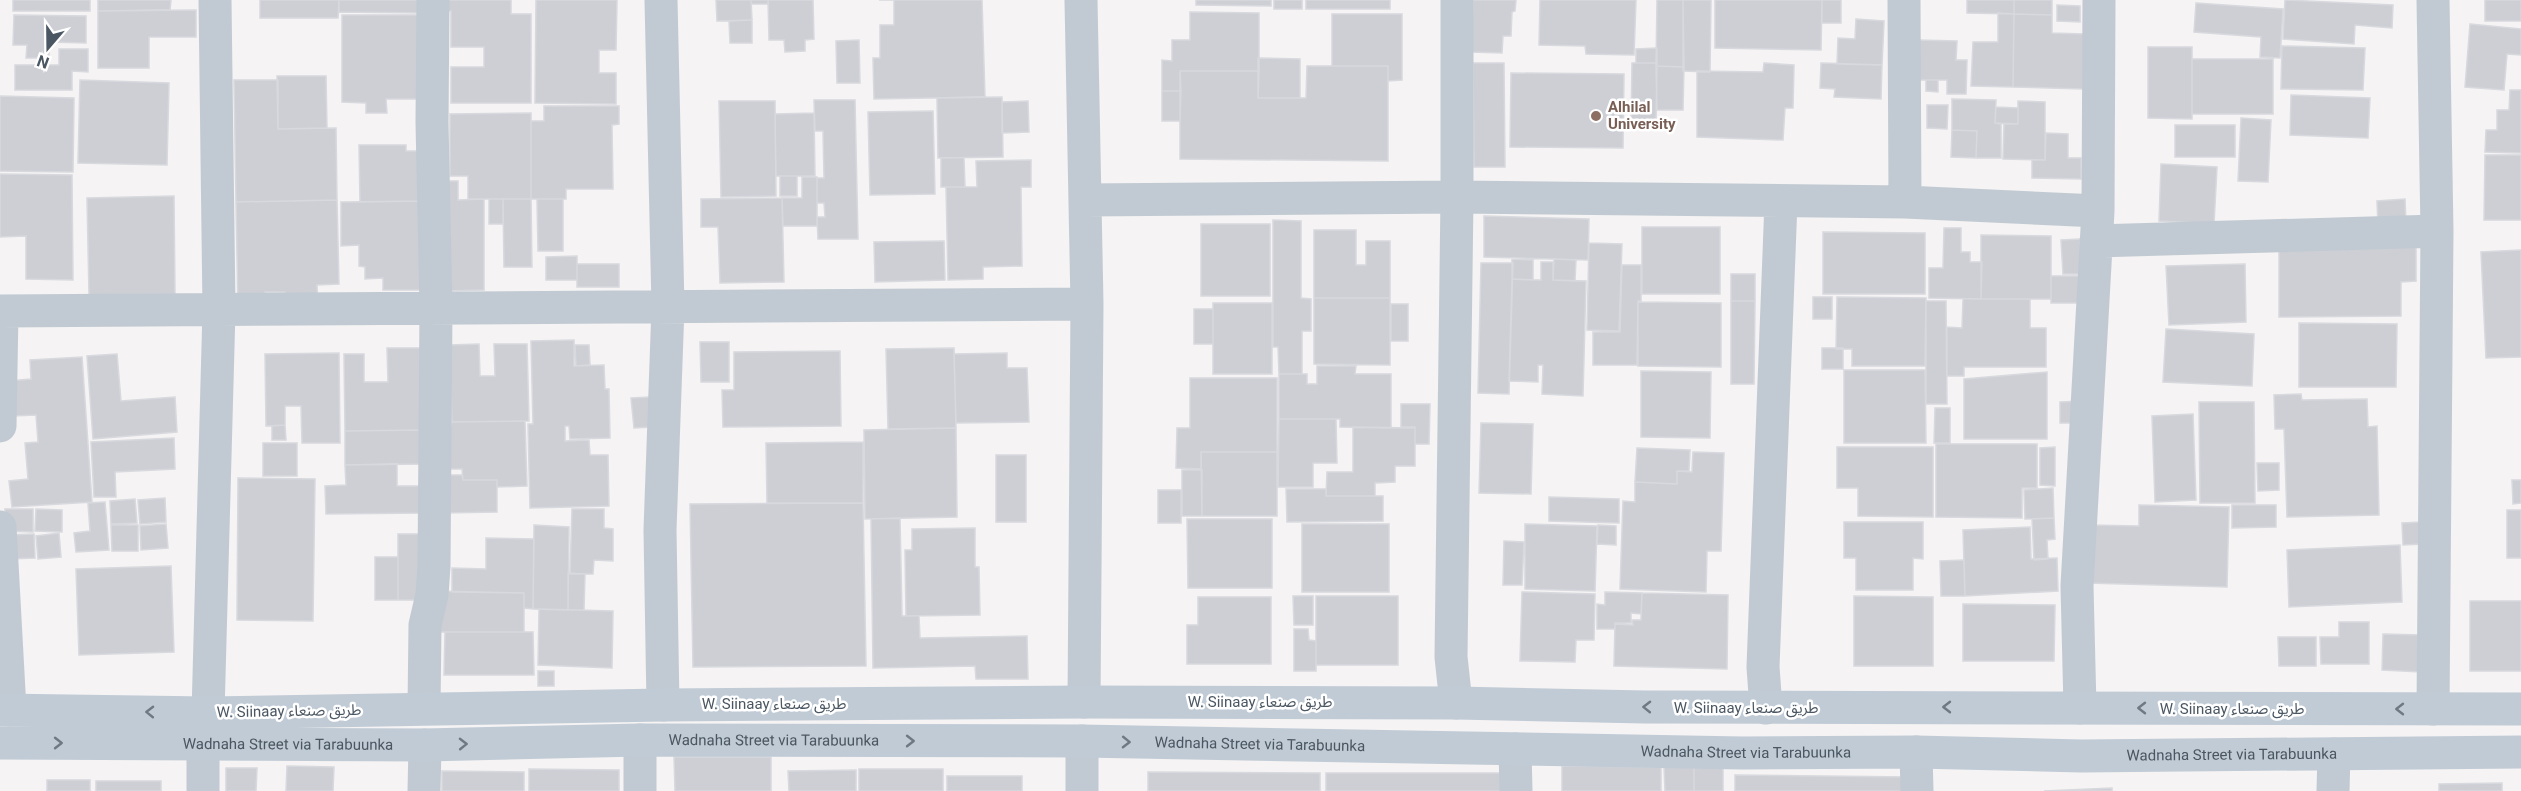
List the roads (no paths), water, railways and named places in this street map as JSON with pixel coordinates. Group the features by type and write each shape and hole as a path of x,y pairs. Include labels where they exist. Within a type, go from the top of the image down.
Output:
{"main road":[{"name":"W. Siinaay طريق صنعاء","path":"5,710 206,728 424,708 663,705 1084,702 1455,703 1766,708 2521,709"},
{"name":"Wadnaha Street via Tarabuunka","path":"0,743 206,728 424,745 640,740 1082,741 1742,753 1916,752 2080,756 2521,752"}],"street":[{"path":"203,791 219,310 215,0"},
{"path":"424,708 425,625 432,595 434,566 436,308 432,122 433,0"},
{"path":"661,0 668,307 660,530 663,705"},
{"path":"1081,0 1087,304 1084,702"},
{"path":"1455,703 1451,657 1457,0"},
{"path":"1904,0 1905,202"},
{"path":"2080,708 2077,586 2097,226 2099,0"},
{"path":"2433,0 2437,231 2433,709"},
{"path":"1085,200 1457,197 1905,202 2097,226 2437,231"},
{"path":"1766,708 1763,667 1781,202"},
{"path":"0,426 1,312 1087,304"},
{"path":"0,527 5,710"},
{"path":"640,740 640,791"},
{"path":"1082,741 1082,791"},
{"path":"424,745 424,791"},
{"path":"1515,749 1516,791"},
{"path":"1916,752 1917,791"},
{"path":"2333,791 2334,754"}],"place":[{"name":"Alhilal University","path":"1596,116"}]}
